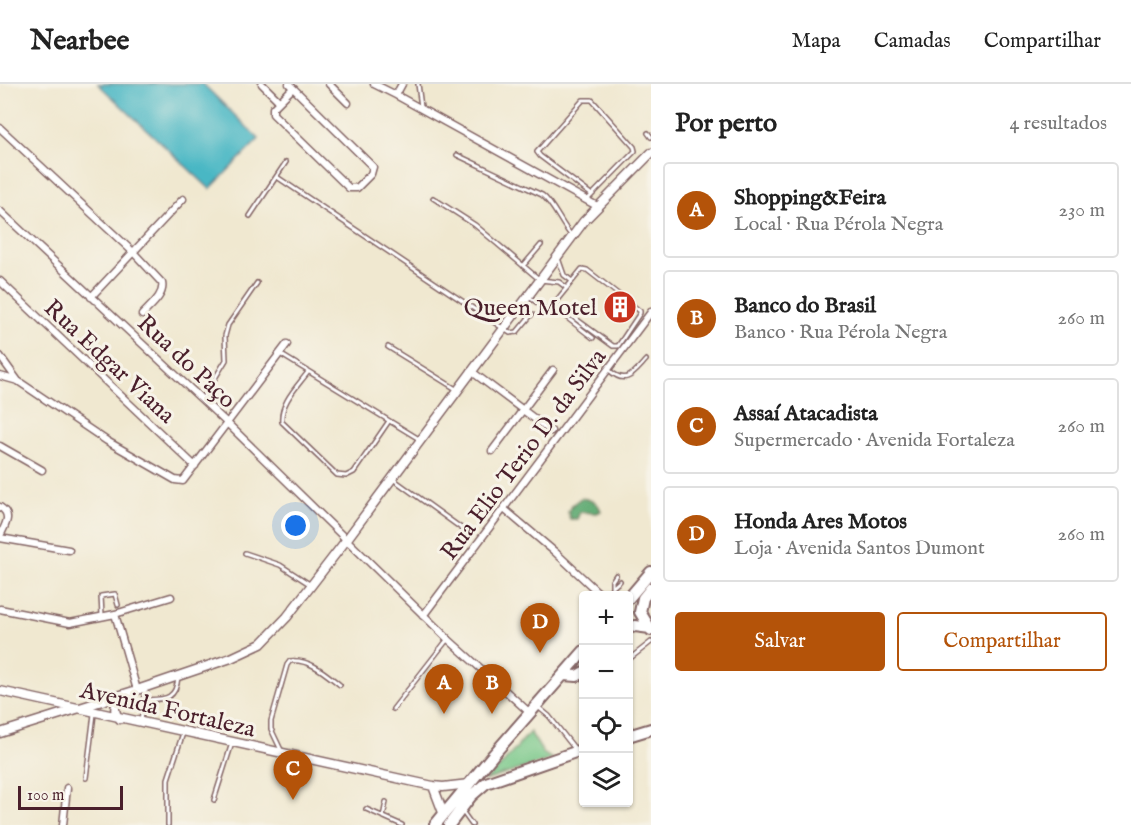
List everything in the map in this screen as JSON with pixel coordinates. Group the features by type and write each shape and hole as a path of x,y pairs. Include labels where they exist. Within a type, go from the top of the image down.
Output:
{"highway":[{"path":"633,593 651,572"},
{"path":"650,629 640,612 640,605 642,598 651,588"},
{"path":"633,627 650,629"},
{"path":"446,820 469,784 579,657"},
{"path":"563,675 579,675"},
{"path":"633,731 651,729"},
{"path":"435,825 461,810 486,783 579,750"}],"main road":[{"path":"0,733 141,689 231,658 261,644 312,586 572,237 597,206 651,153"},
{"name":"Avenida Fortaleza","path":"0,692 433,786 469,784"},
{"path":"120,696 114,709 120,719"},
{"path":"433,786 446,820"}],"street":[{"path":"262,84 279,101"},
{"path":"329,84 348,103"},
{"path":"374,84 590,198 597,206"},
{"path":"396,95 402,84"},
{"path":"291,86 373,166 371,174 357,188 349,188 273,114 273,108 291,86"},
{"path":"0,128 133,252 162,283 164,286 161,293 142,315"},
{"path":"91,297 183,199"},
{"name":"Rua do Paço","path":"0,211 226,422 423,616 519,703 533,709"},
{"name":"Rua Edgar Viana","path":"0,281 195,466"},
{"name":"Rua Elio Terio D. da Silva","path":"423,616 651,312"},
{"path":"0,376 18,381 107,441 180,482 186,479 226,422 287,344"},
{"path":"0,356 18,381"},
{"path":"492,451 553,370"},
{"path":"471,371 551,431"},
{"path":"0,446 42,470"},
{"path":"0,507 8,515 0,537 69,550"},
{"path":"504,509 597,591"},
{"path":"0,609 70,624 115,614 171,597"},
{"path":"115,614 141,689"},
{"path":"63,825 67,788"}],"lane":[{"path":"418,84 422,109"},
{"path":"587,99 592,100 634,147 635,151 590,198 537,152 583,100 587,99"},
{"path":"648,133 651,137"},
{"path":"457,155 548,199 562,225 572,237"},
{"path":"250,216 286,162"},
{"path":"277,177 510,333 517,332 532,314"},
{"path":"433,198 475,225 540,280 559,282 567,288"},
{"path":"523,266 541,245"},
{"path":"558,257 564,275 572,281"},
{"path":"582,269 587,270 640,311 618,346 613,346 557,305 557,300 572,281 582,269"},
{"path":"202,400 226,360 225,336 228,325 257,283"},
{"path":"528,296 549,311 562,314 593,338"},
{"path":"388,346 457,390"},
{"path":"280,354 420,440"},
{"path":"609,370 616,377 631,376 646,360"},
{"path":"308,372 284,406 281,414 282,422 337,475 346,476 354,472 389,421"},
{"path":"392,478 468,532"},
{"path":"245,553 280,565 312,586"},
{"path":"612,588 613,578 616,575"},
{"path":"608,591 620,581"},
{"path":"102,617 101,596 115,594 118,605"},
{"path":"393,709 448,639"},
{"path":"633,656 651,642"},
{"path":"284,754 271,729 271,721 290,661 299,660 320,668 340,685"},
{"path":"144,700 160,699 175,693 178,676"},
{"path":"140,724 144,700 141,689"},
{"path":"533,709 549,716 579,749"},
{"path":"86,778 94,712"},
{"path":"168,825 168,779 183,733"},
{"path":"214,800 232,743"},
{"path":"382,817 387,802"},
{"path":"366,809 402,825"},
{"path":"461,810 472,825"}],"green space":[{"path":"581,498 594,501 601,511 597,513 580,512 577,519 570,519 568,512 572,505"},
{"path":"530,732 543,753 552,759 484,781 499,768"}],"water":[{"path":"98,84 203,84 259,139 210,189"}],"place":[{"name":"Queen Motel","path":"620,307"},
{"name":"Honda Ares Motos","path":"540,653"},
{"name":"Shopping&Feira","path":"444,714"},
{"name":"Banco do Brasil","path":"492,714"},
{"name":"Assaí Atacadista","path":"293,800"}]}
